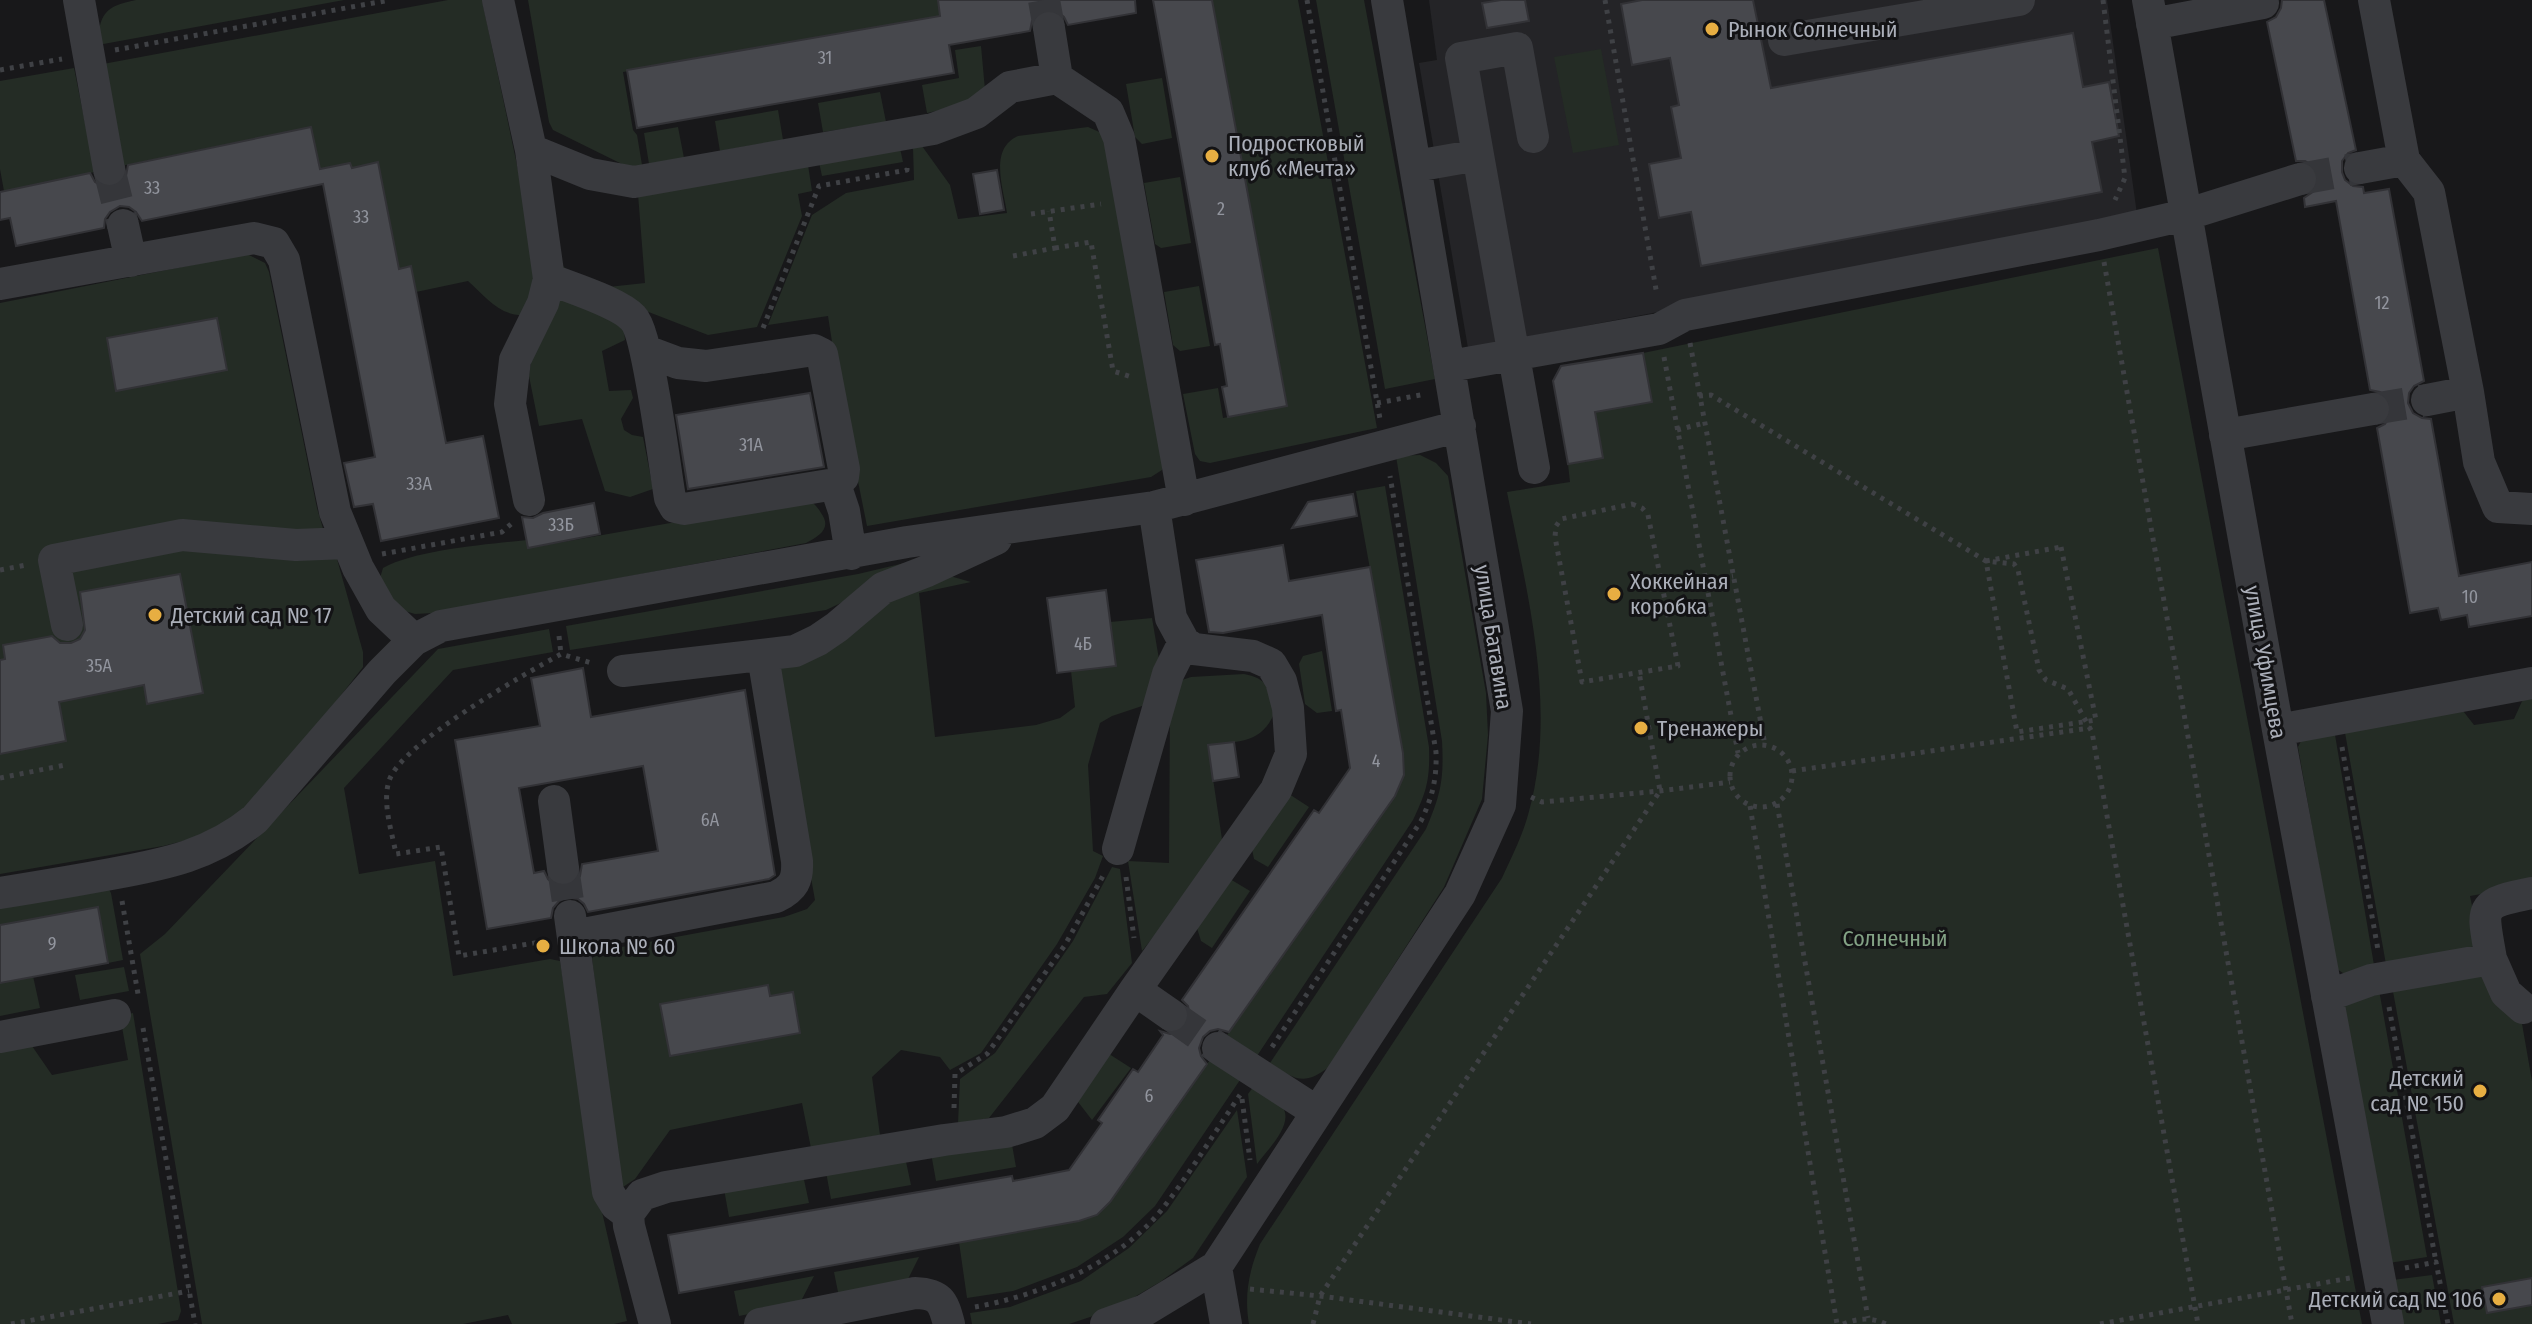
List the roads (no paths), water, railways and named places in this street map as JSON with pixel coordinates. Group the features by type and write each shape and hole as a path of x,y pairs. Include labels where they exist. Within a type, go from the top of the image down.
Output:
{"street":[{"path":"79,0 109,169"},
{"path":"498,0 531,150 549,279 543,303 515,360 510,404 529,500"},
{"name":"улица Батавина","path":"1106,1324 1145,1310 1216,1267 1460,894 1500,805 1507,711 1460,426 1442,379 1416,166 1387,0"},
{"path":"1784,40 2019,0"},
{"path":"2374,0 2404,160 2429,192 2479,462 2498,507 2532,509"},
{"path":"2150,12 2263,3"},
{"name":"улица Уфимцева","path":"2150,12 2388,1324"},
{"path":"1049,28 1057,78"},
{"path":"1533,137 1517,48 1461,58 1534,468"},
{"path":"531,150 590,174 634,182 933,129 976,113 1010,87 1057,78 1108,112 1119,138 1130,200 1169,503 1171,618 1184,642 1194,649 1253,656 1271,664 1281,681 1288,708 1291,754 1276,790 1055,1108 1035,1123 1006,1132 666,1187 642,1195 628,1214 629,1226 655,1324"},
{"path":"1416,166 1478,155"},
{"path":"2360,168 2404,160"},
{"path":"1442,379 1514,355 2185,215 2300,179"},
{"path":"123,225 131,261"},
{"path":"0,284 254,238 274,243 284,260 335,512 350,551 381,609 414,640"},
{"path":"549,279 625,310 637,321 646,351 670,498 675,507 684,509 835,484 843,477 822,354 814,350 706,366 678,363 646,351"},
{"path":"2427,400 2468,392"},
{"path":"2225,435 2373,409"},
{"path":"0,893 116,873 191,856 234,836 255,819 382,672 414,640 441,626 907,542 1169,503 1460,426"},
{"path":"835,484 844,511 851,554"},
{"path":"623,671 795,651 837,627 883,588 978,549 1020,526"},
{"path":"67,625 54,560 182,535 350,551"},
{"path":"1118,849 1168,674 1184,642"},
{"path":"628,1214 616,1205 608,1192 572,925 776,897 790,891 798,879 797,861 763,656"},
{"path":"2278,730 2532,683"},
{"path":"554,801 563,868"},
{"path":"2523,1008 2506,993 2491,959 2485,914 2489,905 2499,900 2532,893"},
{"path":"2327,996 2371,980 2491,959"},
{"path":"1137,986 1171,1015"},
{"path":"0,1037 133,1015"},
{"path":"1218,1048 1317,1112"},
{"path":"1216,1267 1226,1324"},
{"path":"760,1324 915,1293 931,1294 942,1301 949,1324"}],"tunnel":[{"path":"1044,0 1049,28"},
{"path":"2300,179 2360,168"},
{"path":"109,169 123,225"},
{"path":"2373,409 2427,400"},
{"path":"563,868 570,915"},
{"path":"1171,1015 1218,1048"}],"place":[{"name":"Рынок Солнечный","path":"1712,29"},
{"name":"Подростковый клуб «Мечта»","path":"1212,156"},
{"name":"Хоккейная коробка","path":"1614,594"},
{"name":"Детский сад № 17","path":"155,615"},
{"name":"Тренажеры","path":"1641,728"},
{"name":"Школа № 60","path":"543,946"},
{"name":"Детский сад № 150","path":"2480,1091"},
{"name":"Детский сад № 106","path":"2499,1299"}],"park label":[{"name":"Солнечный","path":"1895,938"}]}
